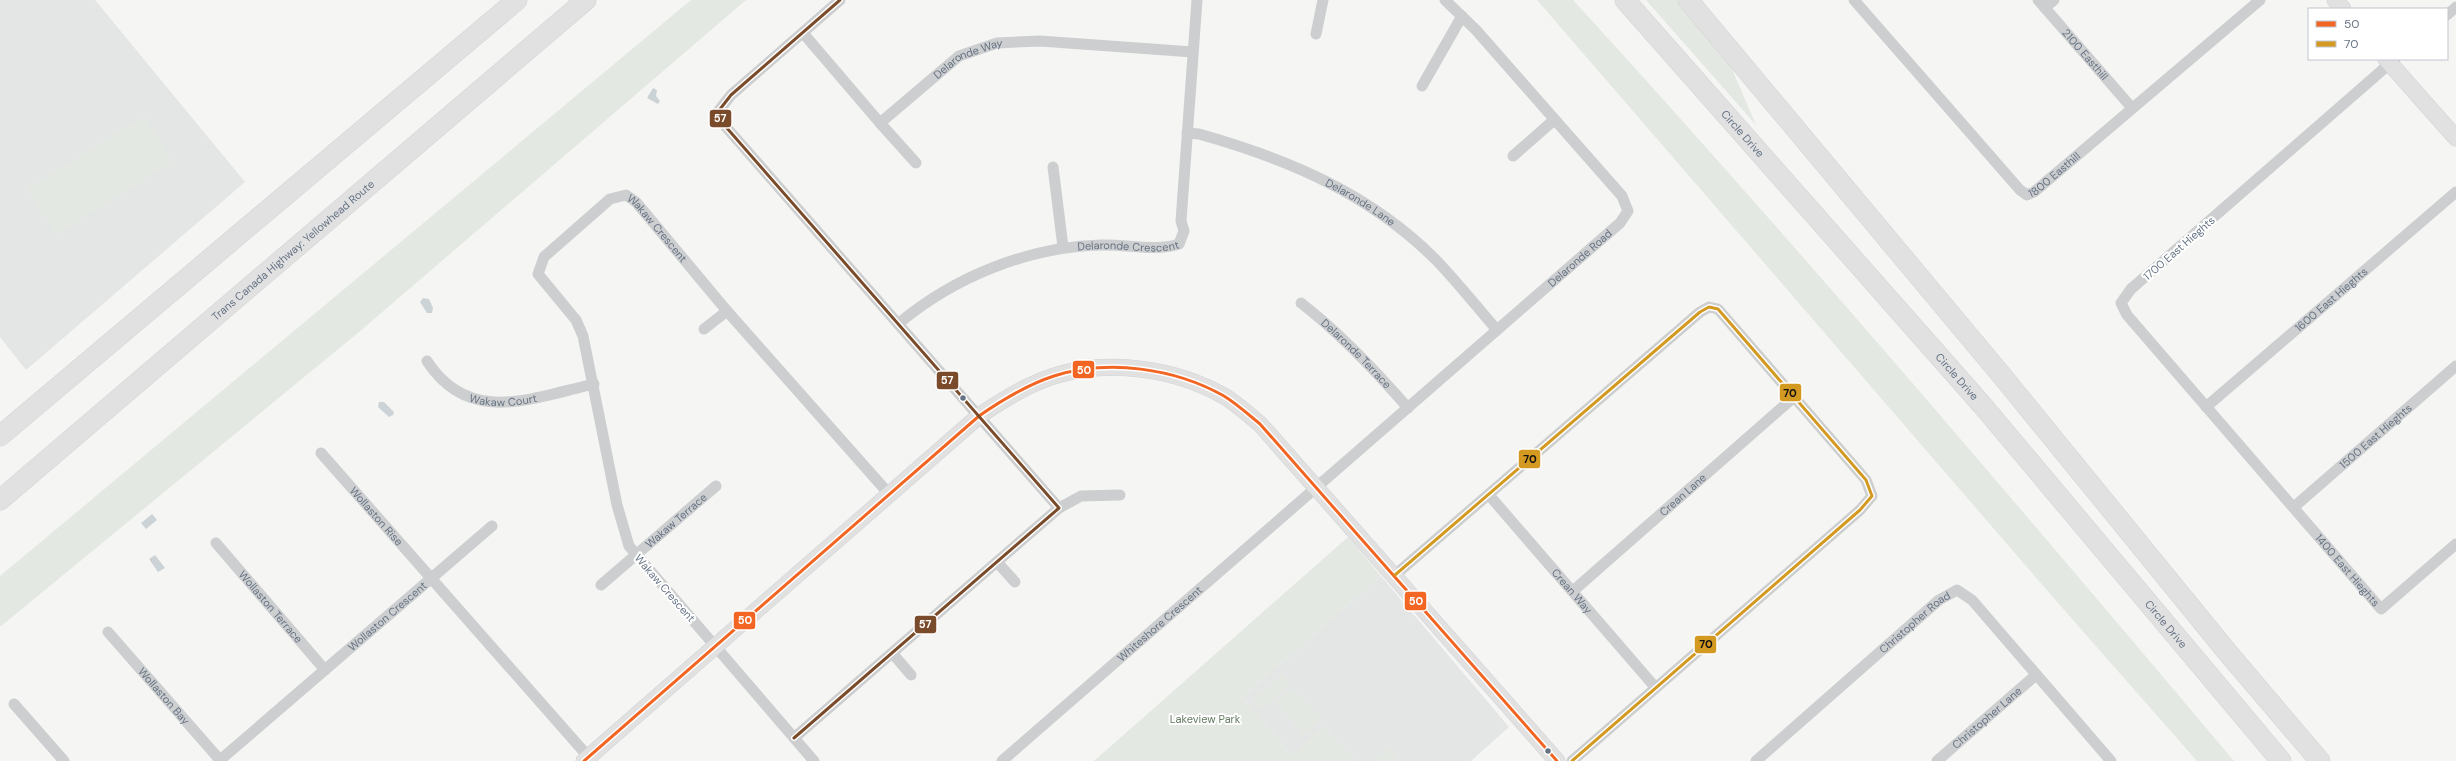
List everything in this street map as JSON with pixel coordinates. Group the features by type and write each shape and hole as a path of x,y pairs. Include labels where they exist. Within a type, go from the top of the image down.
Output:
{"highway":[{"path":"0,436 517,0"},
{"name":"Trans Canada Highway: Yellowhead Route","path":"0,500 586,0"},
{"path":"1616,0 1682,66"},
{"name":"Circle Drive","path":"1625,0 1983,406 2281,761"},
{"path":"1688,0 1723,39 2004,377 2228,653 2320,761"},
{"path":"1694,0 1723,39"}],"street":[{"path":"840,0 731,95 716,112 726,127 1059,508"},
{"name":"Delaronde Crescent","path":"898,324 916,308 970,277 1019,259 1063,247 1101,245 1167,248 1180,244 1184,231 1181,221 1197,0"},
{"path":"1316,34 1323,0"},
{"name":"Delaronde Road","path":"1317,488 1620,223 1628,211 1622,196 1462,16 1444,0"},
{"name":"1800 Easthill","path":"1854,0 2020,190 2028,194 2034,192 2260,0"},
{"path":"2042,4 2054,0"},
{"path":"2335,0 2342,8"},
{"name":"2100 Easthill","path":"2042,4 2132,108"},
{"path":"2448,14 2456,7"},
{"path":"1422,86 1462,16"},
{"path":"803,32 916,163"},
{"name":"Delaronde Way","path":"880,123 959,56 997,43 1040,41 1193,52"},
{"path":"2391,61 2456,138"},
{"name":"1700 East Hieghts","path":"2250,457 2127,315 2122,303 2132,289 2391,61"},
{"path":"1514,156 1554,120"},
{"name":"Delaronde Lane","path":"1187,133 1199,134 1273,157 1313,174 1357,197 1400,228 1436,261 1497,330"},
{"path":"1053,168 1063,247"},
{"name":"1600 East Hieghts","path":"2206,406 2456,192"},
{"name":"Wakaw Crescent","path":"715,646 636,555 624,534 585,342 576,320 538,274 544,257 610,199 626,195 636,202 728,311 889,494"},
{"name":"Delaronde Terrace","path":"1302,303 1332,327 1374,369 1408,408"},
{"path":"1395,575 1708,307 1718,309 1866,480 1872,496 1860,510 1655,687 1572,761"},
{"path":"704,329 728,311"},
{"name":"Wakaw Court","path":"427,360 436,375 451,388 477,401 492,404 534,398 594,384"},
{"name":"1500 East Hieghts","path":"2294,506 2456,366"},
{"path":"588,760 715,646 979,416 1002,400 1054,376 1105,367 1133,369 1176,376 1224,396 1260,424 1395,575 1557,761"},
{"name":"Crean Lane","path":"1572,592 1794,397"},
{"name":"Wollaston Rise","path":"321,453 431,579"},
{"name":"1400 East Hieghts","path":"2250,457 2294,506 2381,609 2456,544"},
{"name":"Wakaw Terrace","path":"600,585 716,486"},
{"name":"Whiteshore Crescent","path":"1002,761 1317,488"},
{"path":"794,738 893,654 1059,508 1081,496 1120,495"},
{"name":"Crean Way","path":"1488,495 1655,687"},
{"path":"431,579 492,526"},
{"name":"Wollaston Terrace","path":"216,543 325,670"},
{"path":"997,562 1015,582"},
{"name":"Wollaston Crescent","path":"219,760 431,579 588,760"},
{"name":"Christopher Road","path":"1756,761 1939,600 1957,590 1972,600 2111,761"},
{"name":"Wollaston Bay","path":"108,632 219,760"},
{"path":"715,646 814,761"},
{"path":"893,654 911,675"},
{"name":"Christopher Lane","path":"1937,761 2036,675"},
{"path":"14,704 64,761"}],"shaded area":[{"path":"0,0 95,0 245,182 26,370 0,337"},
{"path":"653,88 657,90 656,96 660,101 658,104 647,98"},
{"path":"423,298 429,299 433,308 432,313 427,313 420,302"},
{"path":"379,402 384,402 394,412 393,415 389,417 378,407"},
{"path":"152,514 157,520 146,529 141,523"},
{"path":"155,555 165,568 158,572 149,559"},
{"path":"1381,576 1509,727 1471,761 1355,761 1324,727 1292,756 1242,697"}],"green space":[{"path":"691,0 746,0 359,332 0,627 0,576"},
{"path":"1537,0 1573,0 1742,187 1825,282 2234,761 2197,761 2058,603"},
{"path":"1646,0 1679,0 1726,55 1756,125"},
{"path":"145,116 173,162 56,235 27,189"},
{"name":"Lakeview Park","path":"1348,537 1381,576 1242,697 1292,756 1324,727 1355,761 1094,761"},
{"path":"1282,674 1290,684 1260,710 1252,701"},
{"path":"1294,688 1321,719 1303,735 1277,702"},
{"path":"1388,748 1399,761 1377,761 1375,759"}],"transit line":[{"name":"57","path":"794,738 1059,508 726,127 717,113 731,95 840,0"},
{"name":"70","path":"1395,575 1700,312 1709,307 1718,309 1866,480 1872,496 1860,510 1572,761"},
{"name":"50","path":"584,761 979,416 1015,393 1054,376 1075,371 1119,367 1163,373 1205,386 1229,399 1260,424 1557,761"}]}
